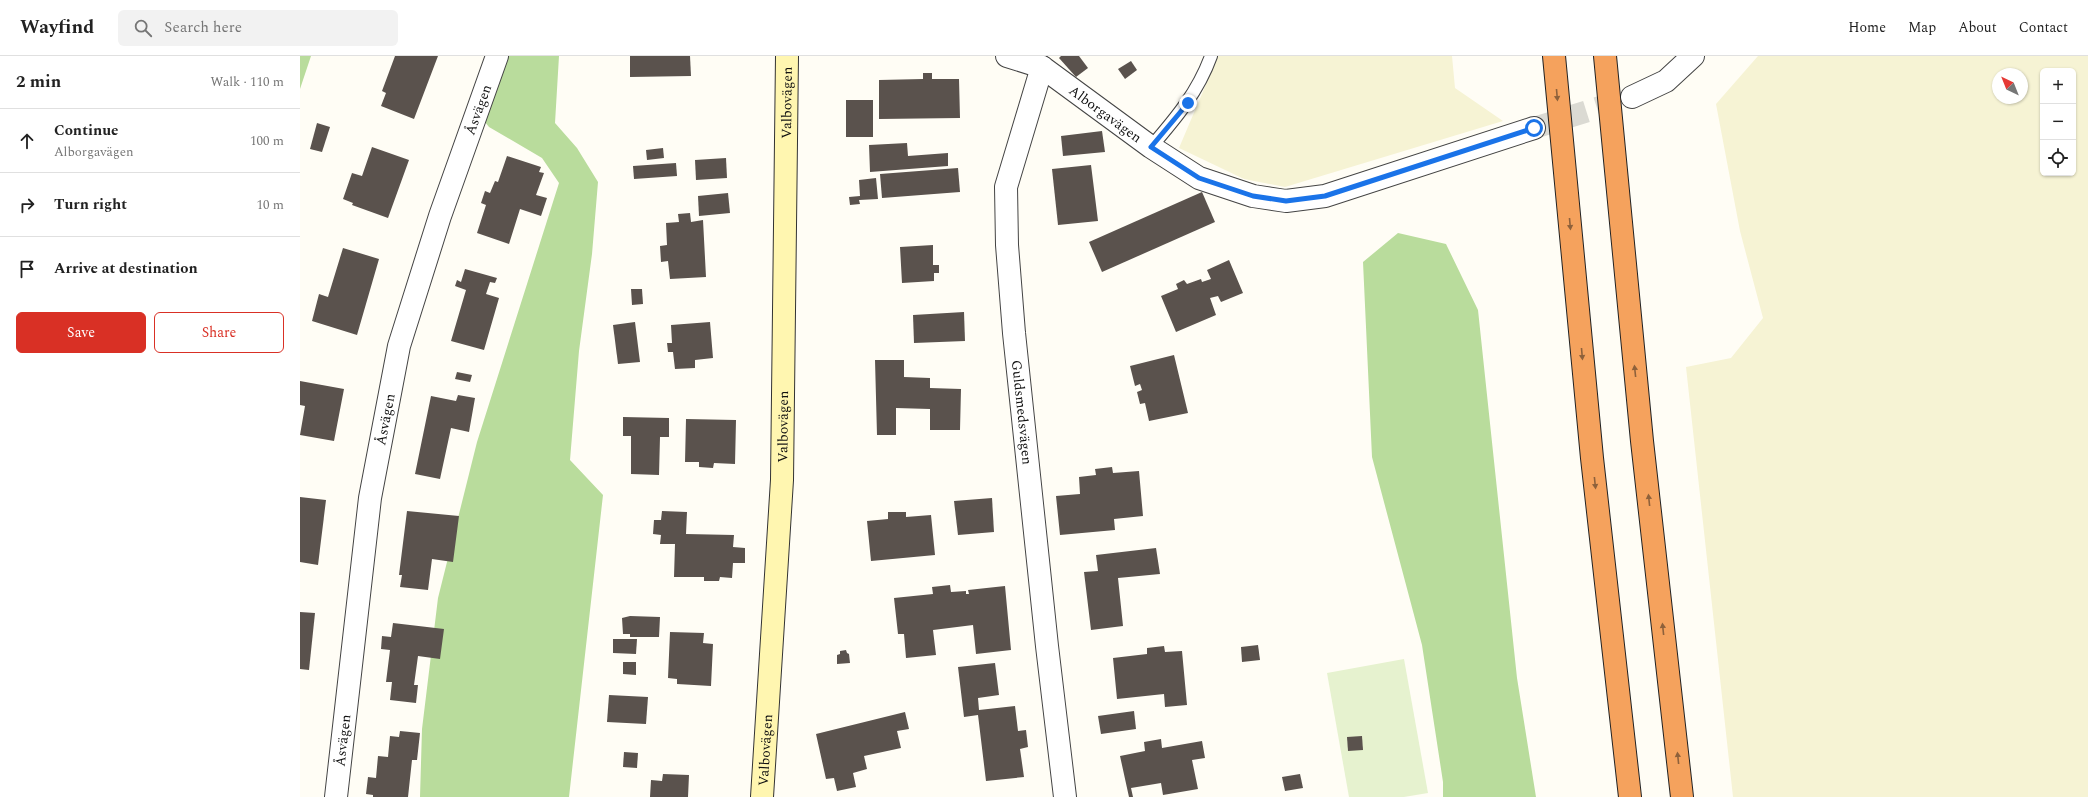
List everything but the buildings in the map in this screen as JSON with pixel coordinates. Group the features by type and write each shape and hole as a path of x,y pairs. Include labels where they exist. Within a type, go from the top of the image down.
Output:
{"highway":[{"path":"1554,56 1592,458 1630,797"},
{"path":"1605,56 1642,441 1682,797"}],"main road":[{"name":"Valbovägen","path":"762,797 782,480 787,56"}],"street":[{"name":"Åsvägen","path":"336,797 370,498 399,346 440,216 497,56"},
{"path":"1007,56 1042,67"},
{"path":"1632,97 1666,81 1693,56"},
{"name":"Alborgavägen","path":"1042,67 1151,147 1199,178 1253,196 1286,201 1325,196 1534,128"},
{"name":"Guldsmedsvägen","path":"1042,67 1006,187 1007,246 1047,646 1065,797"}],"lane":[{"path":"1151,147 1188,103 1204,76 1210,56"}],"shaded area":[{"path":"1218,56 1452,56 1455,88 1503,121 1285,187 1244,179 1179,148"},
{"path":"1758,56 2088,56 2088,797 1733,797 1686,367 1731,358 1763,318 1740,231 1716,104"}],"green space":[{"path":"300,56 311,56 300,89"},
{"path":"507,56 559,56 555,123 577,148 598,182 592,254 579,351 570,460 603,495 569,797 420,797 422,729 438,598 477,442 559,183 542,158 489,127 481,117"},
{"path":"1398,233 1446,244 1478,310 1517,678 1536,797 1443,797 1443,782 1422,645 1372,457 1363,262"},
{"path":"1404,659 1428,793 1404,797 1349,797 1327,673"}],"tunnel":[{"path":"1534,128 1632,97"}],"route":[{"path":"1188,103 1151,147 1199,178 1253,196 1286,201 1325,196 1534,128"}]}
